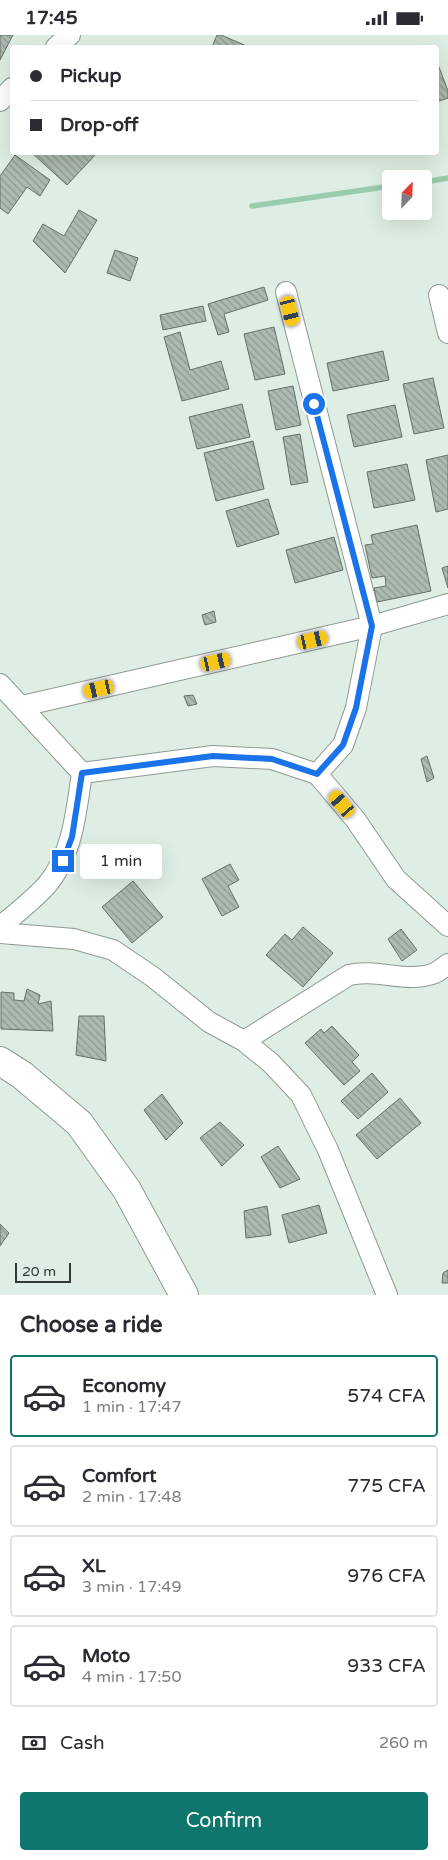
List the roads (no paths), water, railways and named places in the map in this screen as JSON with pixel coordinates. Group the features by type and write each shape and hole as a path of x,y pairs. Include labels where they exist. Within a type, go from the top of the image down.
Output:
{"highway":[{"path":"0,1061 22,1075 79,1123 127,1190 184,1295"}],"street":[{"path":"58,45 70,35"},
{"path":"286,292 372,626 356,708 343,745 317,774"},
{"path":"439,295 448,333"},
{"path":"22,706 372,626 448,604"},
{"path":"0,684 82,773"},
{"path":"82,773 213,756 272,759 317,774 355,819 396,879 448,926"},
{"path":"0,927 46,885 63,861 72,837 82,773"},
{"path":"0,933 74,939 113,950 153,977 209,1022 244,1041 270,1063 301,1095 328,1150 387,1295"},
{"path":"244,1041 349,975 363,972 404,977 420,976 436,973 448,964"}],"waterway":[{"path":"432,181 448,178"},
{"path":"252,206 382,187"}]}
